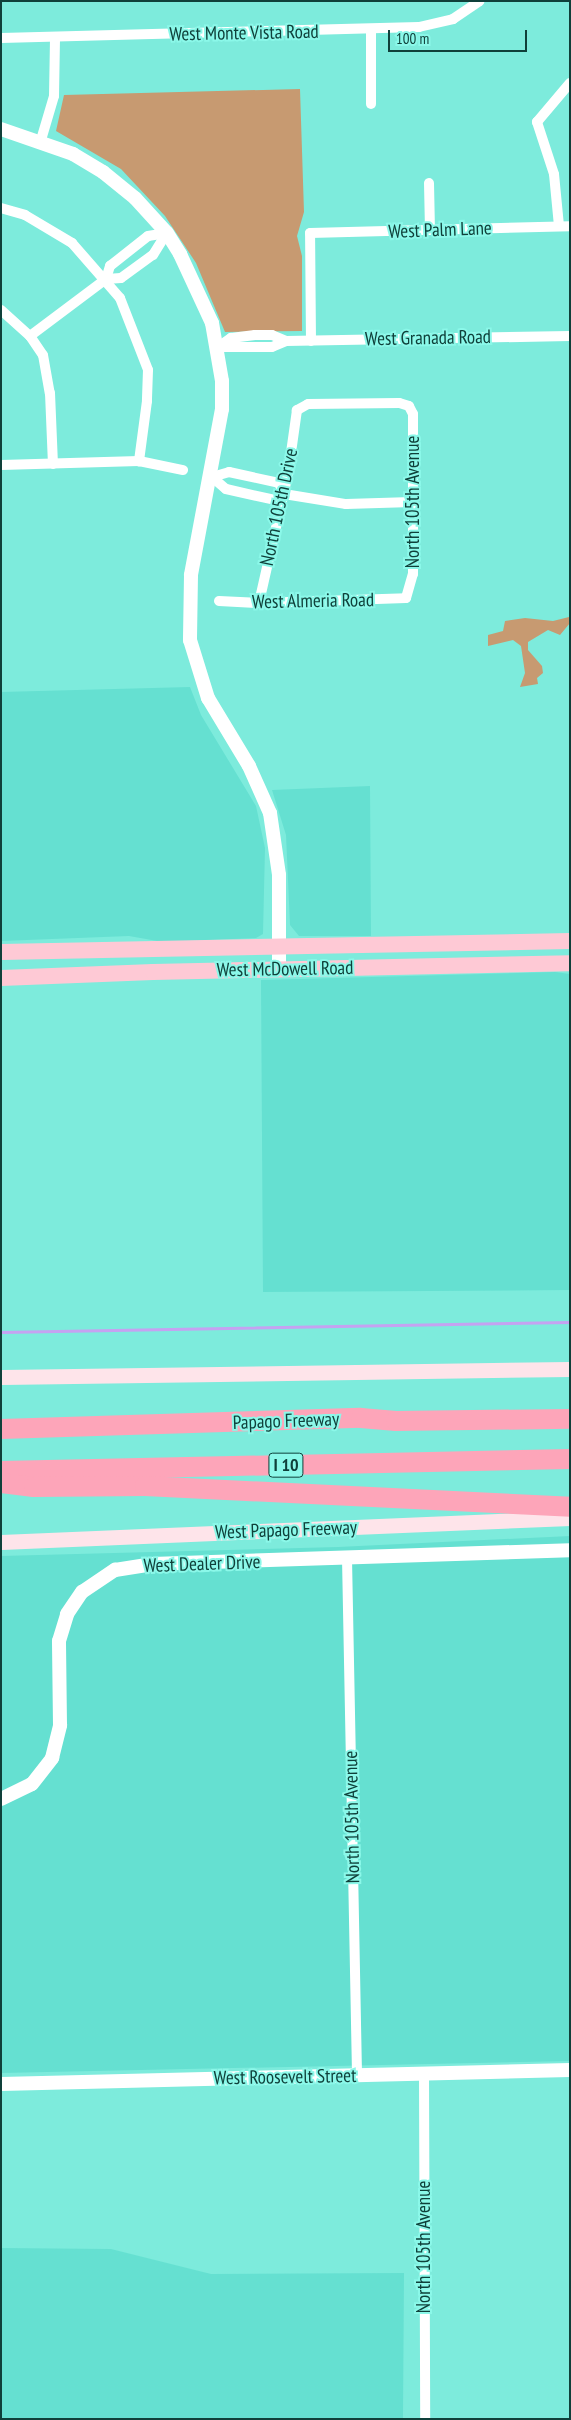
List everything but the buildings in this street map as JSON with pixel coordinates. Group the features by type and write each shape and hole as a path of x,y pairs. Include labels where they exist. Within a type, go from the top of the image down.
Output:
{"highway":[{"name":"Papago Freeway","path":"1,1429 361,1418 396,1421 570,1418"},
{"name":"I 10","path":"1,1471 570,1459"},
{"path":"1,1482 34,1487 144,1486 570,1507"}],"main road":[{"name":"West McDowell Road","path":"1,952 570,941"},
{"name":"West McDowell Road","path":"1,978 570,963"},
{"path":"1,1377 570,1369"},
{"name":"West Papago Freeway","path":"1,1542 570,1518"}],"street":[{"name":"West Monte Vista Road","path":"1,38 371,31 437,25 467,12 480,1"},
{"path":"371,31 371,104"},
{"path":"41,140 54,96 55,37"},
{"path":"559,226 554,174 537,122 570,83"},
{"path":"1,129 41,140 103,172 135,198 167,232 200,291 218,347 222,409 212,477 190,575 190,640 208,698 249,766 270,813 279,875 279,970"},
{"path":"429,183 430,230"},
{"path":"1,208 25,215 72,243 106,279 120,298 148,370 147,401 139,461"},
{"name":"West Palm Lane","path":"311,340 310,233 570,226"},
{"path":"106,279 110,266 128,251 148,236 167,232"},
{"path":"30,336 106,279 121,278 157,251 167,232"},
{"path":"128,251 139,264"},
{"path":"1,310 30,336 43,355 47,371 53,464"},
{"name":"West Granada Road","path":"218,347 272,347 286,341 311,340 570,336"},
{"name":"North 105th Drive","path":"259,603 284,494 297,410 308,404 399,403 409,406"},
{"name":"North 105th Avenue","path":"406,598 413,574 413,414 409,406"},
{"path":"1,465 139,461 183,470"},
{"path":"212,477 229,472 279,483 284,494"},
{"path":"212,477 226,489 275,500 284,494 346,504 412,502"},
{"path":"251,494 255,478"},
{"name":"West Almeria Road","path":"219,601 259,603 406,598"},
{"name":"West Dealer Drive","path":"1,1799 32,1784 52,1758 60,1725 59,1641 67,1614 92,1583 115,1570 152,1564 570,1550"},
{"name":"North 105th Avenue","path":"346,1558 357,2075"},
{"name":"West Roosevelt Street","path":"1,2084 570,2070"},
{"name":"North 105th Avenue","path":"424,2074 424,2419"}],"shaded area":[{"path":"300,89 304,212 297,236 302,256 302,331 225,332 196,263 165,216 121,169 56,131 64,95"},
{"path":"569,617 570,623 560,635 548,630 528,642 528,650 542,666 543,673 537,678 538,684 520,687 525,673 521,646 513,640 488,646 488,635 503,631 505,621 525,618 553,621"},
{"path":"190,687 201,715 256,806 265,848 263,934 256,938 163,942 129,936 1,941 1,692"},
{"path":"370,786 371,936 299,936 290,925 286,835 272,790"},
{"path":"555,972 570,974 570,1290 263,1292 261,980"},
{"path":"570,1536 570,2061 1,2073 1,1556 338,1547"},
{"path":"1,2248 111,2249 211,2274 404,2273 403,2419 1,2419"}],"waterway":[{"path":"1,1332 570,1322"}]}
